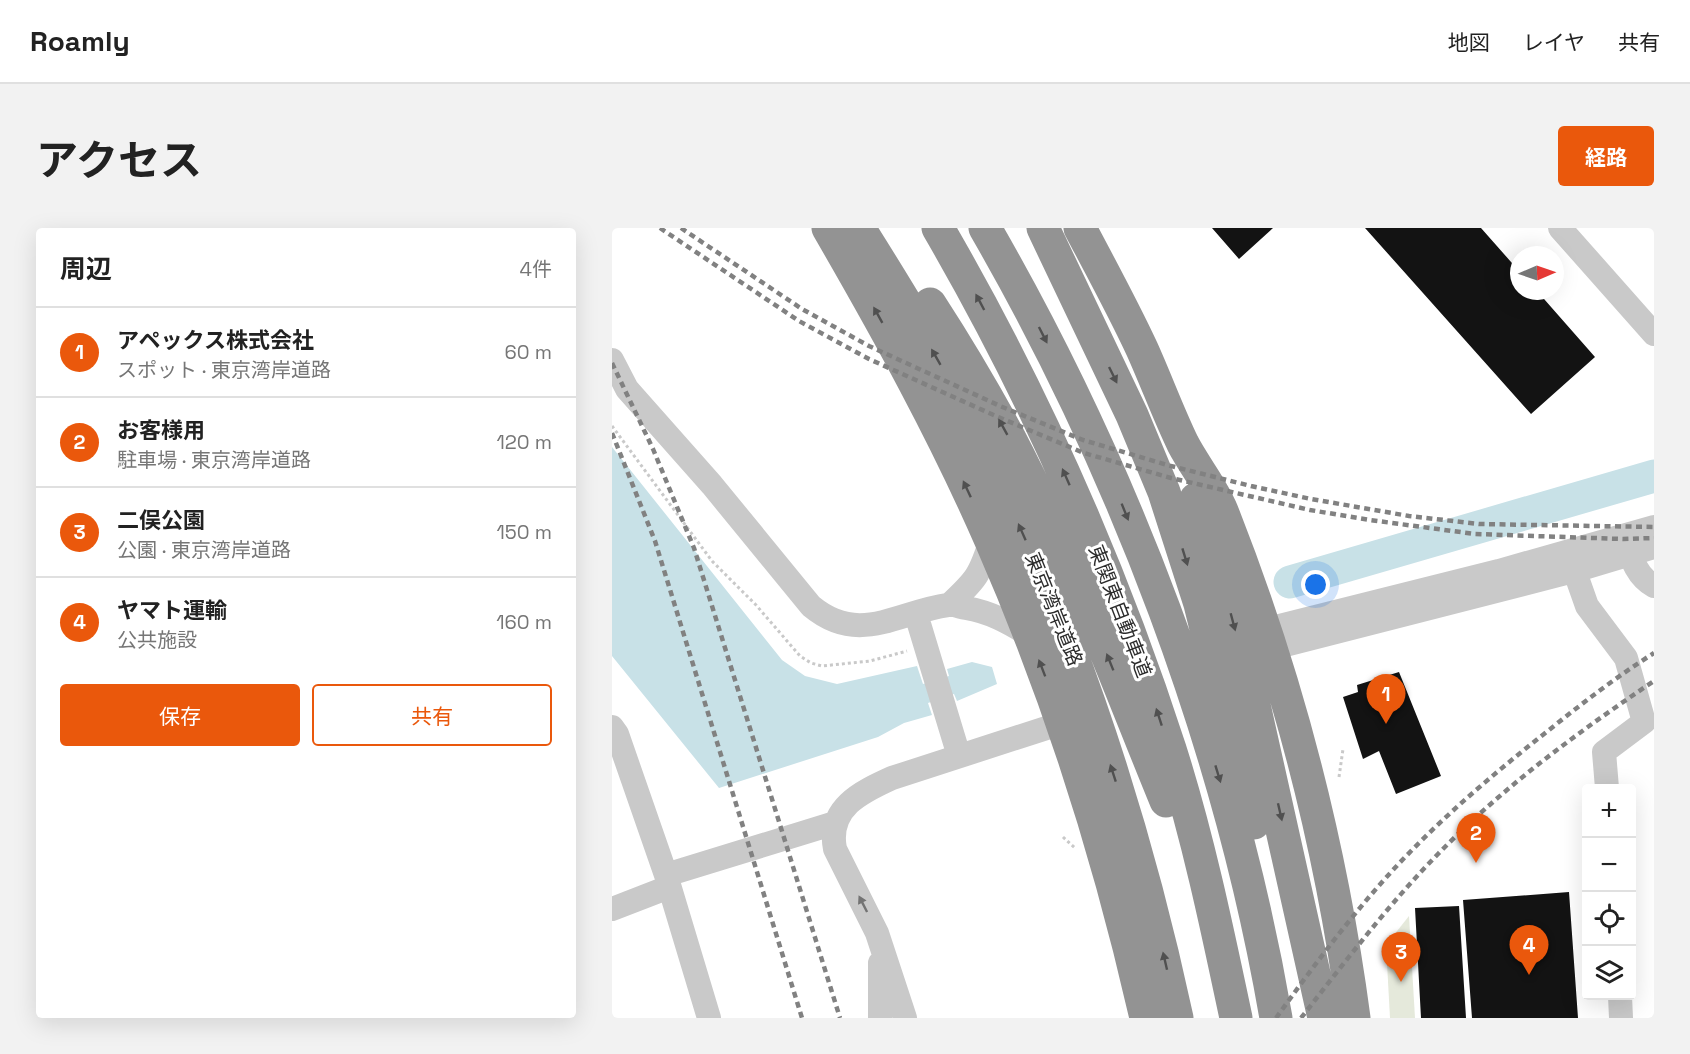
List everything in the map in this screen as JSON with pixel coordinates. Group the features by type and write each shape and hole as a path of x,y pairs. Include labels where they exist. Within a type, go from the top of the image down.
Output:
{"highway":[{"name":"東京湾岸道路","path":"828,228 915,384 991,540 1062,723 1113,886 1146,1018"},
{"name":"東京湾岸道路","path":"859,228 942,367 994,470 1046,586 1090,703 1126,812 1157,926 1178,1018"},
{"path":"879,228 956,344 1023,466 1078,587 1213,910"},
{"name":"東関東自動車道","path":"938,228 1028,395 1101,559 1170,751 1213,910 1236,1018"},
{"name":"東関東自動車道","path":"985,228 1069,386 1115,488 1161,603 1184,666 1227,805 1254,908 1276,1015"},
{"path":"1043,228 1147,449 1200,604 1251,807 1265,880 1273,946 1276,1015"},
{"path":"1080,228 1141,346 1184,445 1221,508 1267,640 1286,700 1317,818 1341,938 1353,1018"},
{"path":"1184,445 1199,516 1224,588 1248,678 1323,1012"}],"street":[{"path":"1560,228 1654,334"},
{"path":"612,360 627,389 712,485 811,606 822,615 846,625 860,626 879,624 949,605 984,611 1003,619 1029,635"},
{"path":"1267,640 1571,562 1627,545 1654,527"},
{"path":"949,605 973,583 981,569 991,540"},
{"path":"1627,545 1654,547"},
{"path":"1627,545 1635,567 1647,583 1654,586"},
{"path":"1571,562 1587,606 1626,658 1644,722 1604,752 1607,784"},
{"path":"916,614 959,756"},
{"path":"905,1018 878,933 835,849 832,836 835,823 841,812 851,802 876,786 908,772 1062,723"},
{"path":"614,732 667,881 709,1018"},
{"path":"612,909 667,881 835,823"},
{"path":"878,933 880,1018"},
{"path":"1620,1000 1621,1018"}],"path":[{"path":"612,426 712,561 756,605 800,656 811,663 822,666 839,665 870,661 926,646"},
{"path":"1339,777 1343,749"},
{"path":"1063,837 1074,848"}],"shaded area":[{"path":"1409,916 1415,1018 1390,1018 1386,945"}],"water":[{"path":"612,447 782,660 805,676 837,684 917,666 923,684 949,676 947,669 972,662 992,667 997,684 957,701 954,694 928,703 932,715 904,723 878,737 719,788 612,656"}],"building":[{"path":"1212,228 1273,228 1239,259"},
{"path":"1365,228 1481,228 1510,261 1510,300 1545,300 1595,357 1531,414"},
{"path":"1399,672 1441,776 1396,794 1379,751 1363,759 1343,697 1358,692 1357,685"},
{"path":"1569,892 1578,1018 1472,1018 1463,900"},
{"path":"1459,906 1466,1018 1421,1018 1415,908"}],"waterway":[{"path":"1290,582 1654,476"}],"railway":[{"path":"660,228 799,321 869,359 1084,453 1171,478 1310,510 1370,520 1475,534 1654,538"},
{"path":"681,228 802,309 869,346 1000,406 1083,440 1167,465 1251,486 1409,516 1479,524 1654,527"},
{"path":"612,363 653,449 694,548 840,1018"},
{"path":"612,433 655,541 802,1018"},
{"path":"1276,1018 1369,898 1401,861 1440,823 1502,768 1558,723 1654,653"},
{"path":"1301,1018 1350,955 1420,873 1488,806 1597,720 1654,681"}],"place":[{"name":"アペックス株式会社","path":"1386,724"},
{"name":"お客様用","path":"1476,863"},
{"name":"ヤマト運輸","path":"1529,975"},
{"name":"二俣公園","path":"1401,982"}]}
